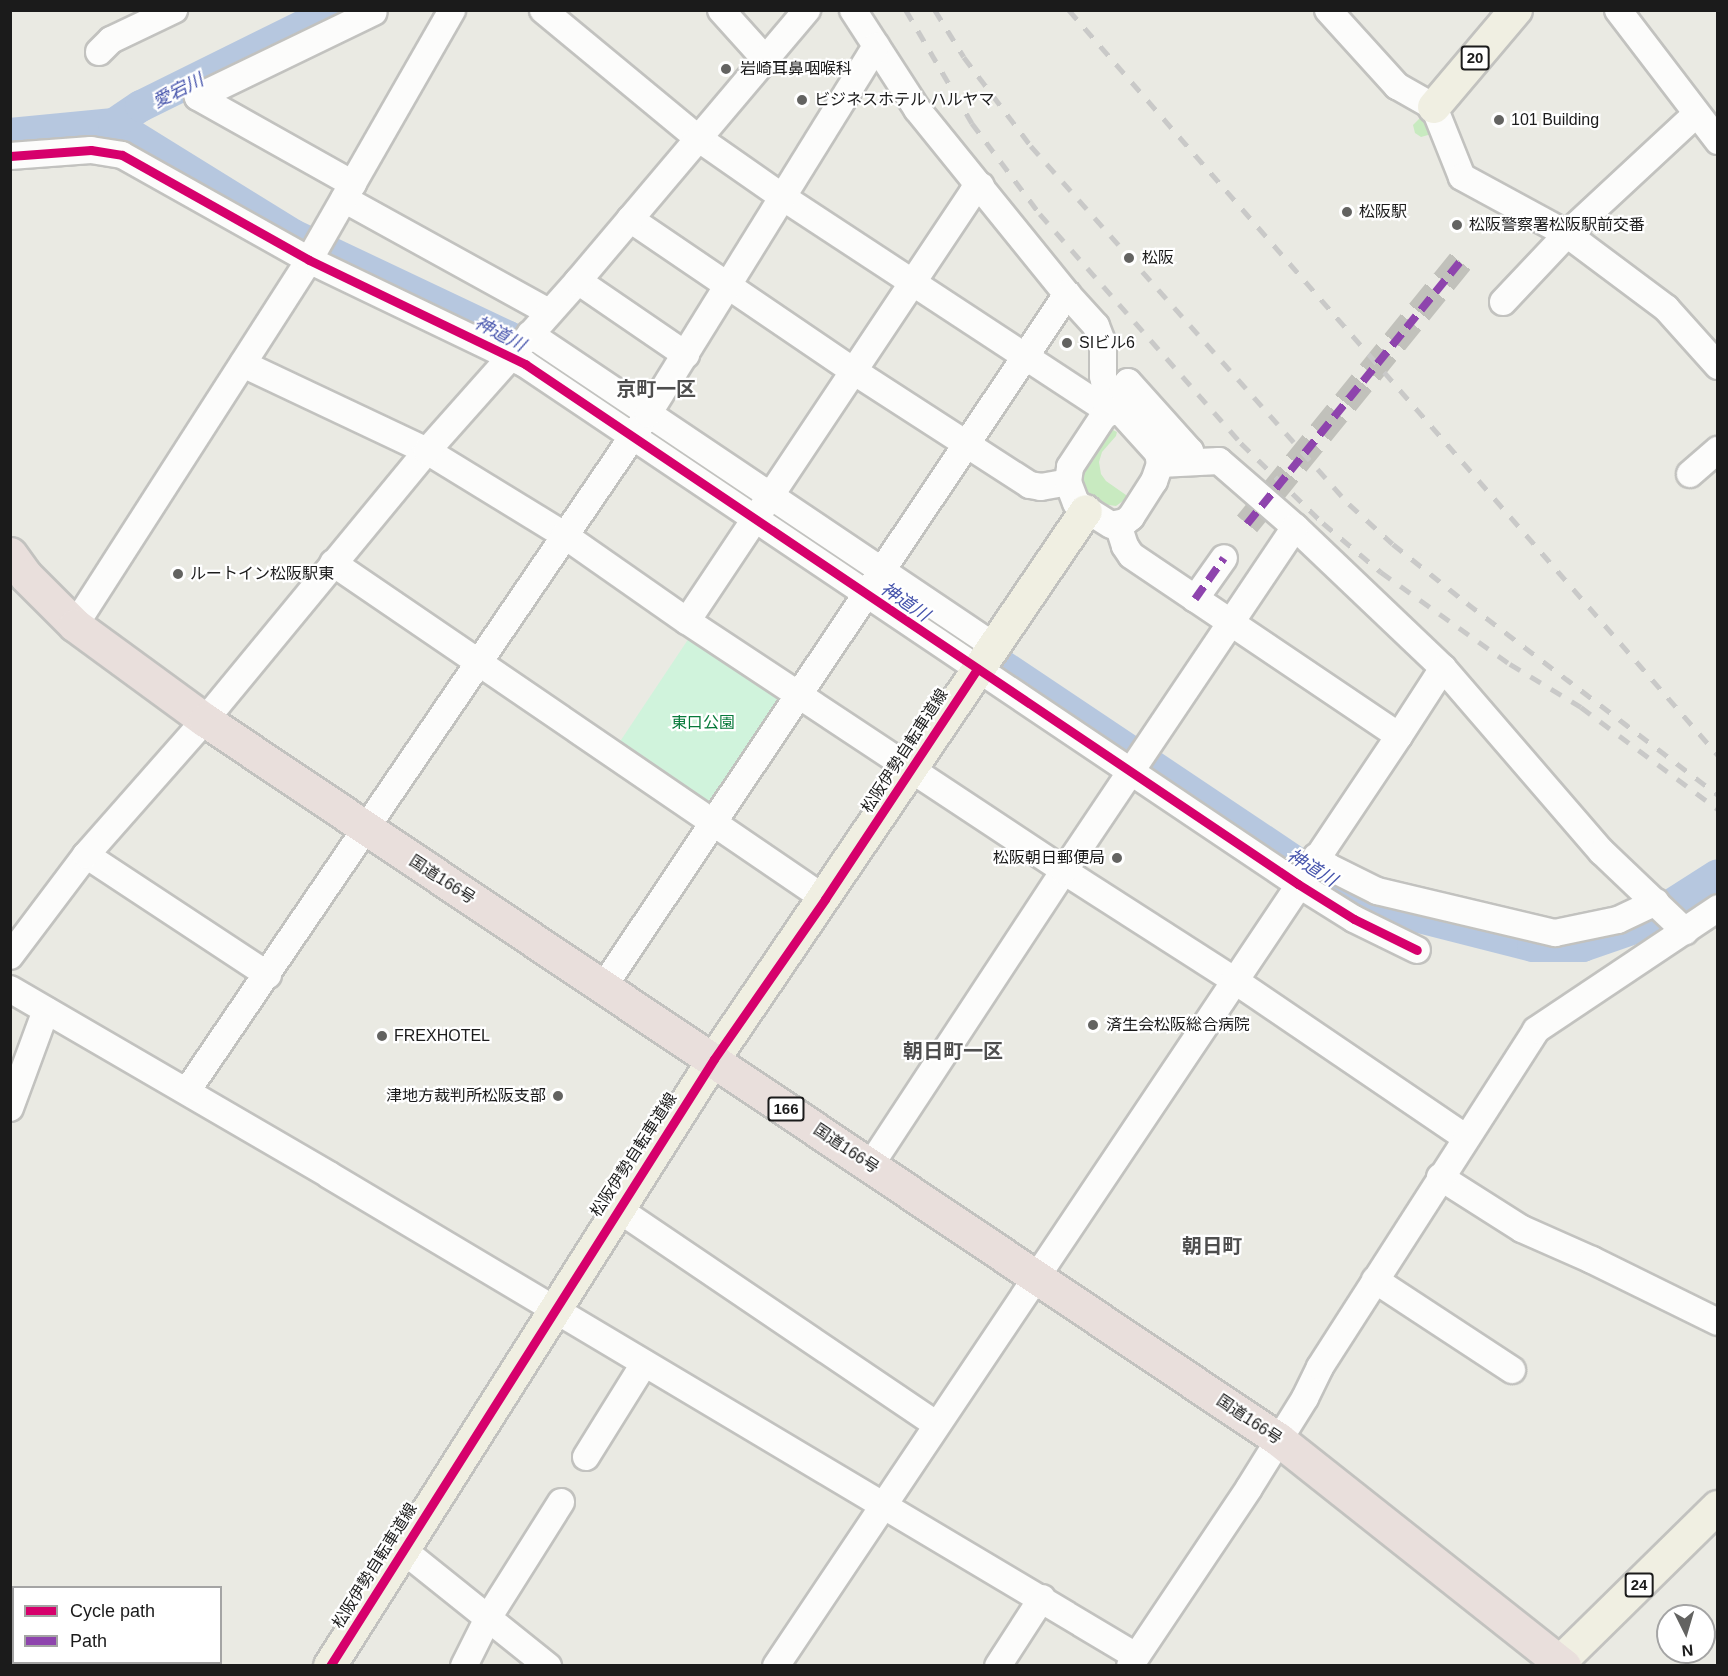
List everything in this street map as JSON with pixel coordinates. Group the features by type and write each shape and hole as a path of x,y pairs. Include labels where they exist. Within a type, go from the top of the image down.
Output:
{"highway":[{"name":"国道166号","path":"16,567 75,625 205,720 364,829 714,1059 870,1166 1278,1438 1560,1664"}],"main road":[{"name":"20","path":"1434,106 1516,10"},
{"name":"松阪伊勢自転車道線","path":"330,1665 553,1309 714,1059 825,899 1086,511"},
{"name":"24","path":"1560,1664 1718,1507"}],"street":[{"path":"99,52 111,40 174,10"},
{"path":"75,625 323,235 351,198 452,10"},
{"path":"543,10 698,138 784,198 1110,412 1121,412 1158,453 1160,464 1154,481 1131,517 1118,524 1110,525 1076,503 1068,482 1070,467 1096,426 1110,412"},
{"path":"721,10 766,60"},
{"path":"10,956 86,855 205,720 427,451 578,281 807,10"},
{"path":"853,10 917,109 1067,294 1096,326 1103,344 1103,376 1110,412"},
{"path":"1328,10 1397,86 1434,106 1462,177 1567,234 1666,308 1718,366"},
{"path":"1618,10 1718,141"},
{"path":"374,12 198,97 351,198 549,312"},
{"path":"187,1091 640,426 784,198 876,46"},
{"path":"1503,302 1567,234 1696,114"},
{"path":"10,156 91,150 122,156 309,260 511,356 770,496 884,570 986,657 1137,763 1308,870 1354,919 1418,950"},
{"path":"687,621 915,283 973,192 981,186"},
{"path":"630,219 729,284 855,372 1030,485 1041,487 1068,482"},
{"path":"578,281 686,355"},
{"path":"604,986 1067,294"},
{"path":"529,335 754,521 867,594 986,657"},
{"path":"243,364 427,451 564,535 687,621 912,768 1064,871 1234,980 1465,1137"},
{"path":"1690,474 1718,450"},
{"path":"1160,464 1219,461 1295,527 1443,668 1602,852 1684,931"},
{"path":"1118,524 1125,546 1131,555 1399,736"},
{"path":"870,1166 1064,871 1295,527"},
{"path":"1196,599 1224,558"},
{"path":"333,563 825,899"},
{"path":"776,1665 1443,668"},
{"path":"86,855 268,975"},
{"path":"1308,870 1329,867 1377,891 1555,933 1618,920 1656,902"},
{"path":"10,989 187,1091 882,1506 1042,1598 1133,1661 1249,1488 1375,1280 1536,1030 1718,908"},
{"path":"10,1108 46,1010"},
{"path":"1440,1177 1522,1229 1592,1260 1718,1322"},
{"path":"618,1209 936,1424"},
{"path":"1375,1280 1512,1370"},
{"path":"586,1457 644,1364"},
{"path":"464,1665 488,1618 561,1503"},
{"path":"403,1550 548,1665"},
{"path":"998,1665 1042,1598"}],"green space":[{"path":"1426,117 1435,133 1421,137 1415,133 1413,125 1420,118"},
{"path":"1111,429 1117,432 1116,436 1102,452 1099,462 1101,474 1106,481 1126,495 1127,498 1116,506 1102,504 1089,495 1083,486 1084,466"},
{"name":"東口公園","path":"691,635 784,697 717,807 706,809 617,746"}],"waterway":[{"name":"愛宕川","path":"10,134 114,124 141,106 335,10"},
{"name":"神道川","path":"114,124 293,235 509,337 863,573"},
{"name":"神道川","path":"964,640 1299,864 1368,904 1533,946 1583,946 1635,928 1718,875"}],"tunnel":[{"path":"1247,524 1462,259"}],"railway":[{"path":"906,10 972,123 1040,214 1241,443 1323,523 1381,572 1510,664 1581,707 1718,809"},
{"path":"935,10 964,57 1031,146 1349,504 1393,544 1467,603 1718,795"},
{"path":"1069,10 1718,755"}],"marked path":[{"path":"1247,524 1462,259"},
{"path":"1195,599 1224,558"}],"cycle path":[{"path":"10,156 91,150 122,155 309,260 525,364 1298,884 1354,919 1417,950"},
{"path":"330,1666 714,1059 825,899 977,669"}],"place":[{"name":"岩崎耳鼻咽喉科","path":"726,69"},
{"name":"ビジネスホテル ハルヤマ","path":"802,100"},
{"name":"101 Building","path":"1499,120"},
{"name":"松阪駅","path":"1347,212"},
{"name":"松阪警察署松阪駅前交番","path":"1457,225"},
{"name":"松阪","path":"1129,258"},
{"name":"SIビル6","path":"1067,343"},
{"name":"ルートイン松阪駅東","path":"178,574"},
{"name":"松阪朝日郵便局","path":"1117,858"},
{"name":"済生会松阪総合病院","path":"1093,1025"},
{"name":"FREXHOTEL","path":"382,1036"},
{"name":"津地方裁判所松阪支部","path":"558,1096"}],"district":[{"name":"京町一区","path":"656,389"},
{"name":"朝日町一区","path":"953,1051"},
{"name":"朝日町","path":"1212,1246"}]}
